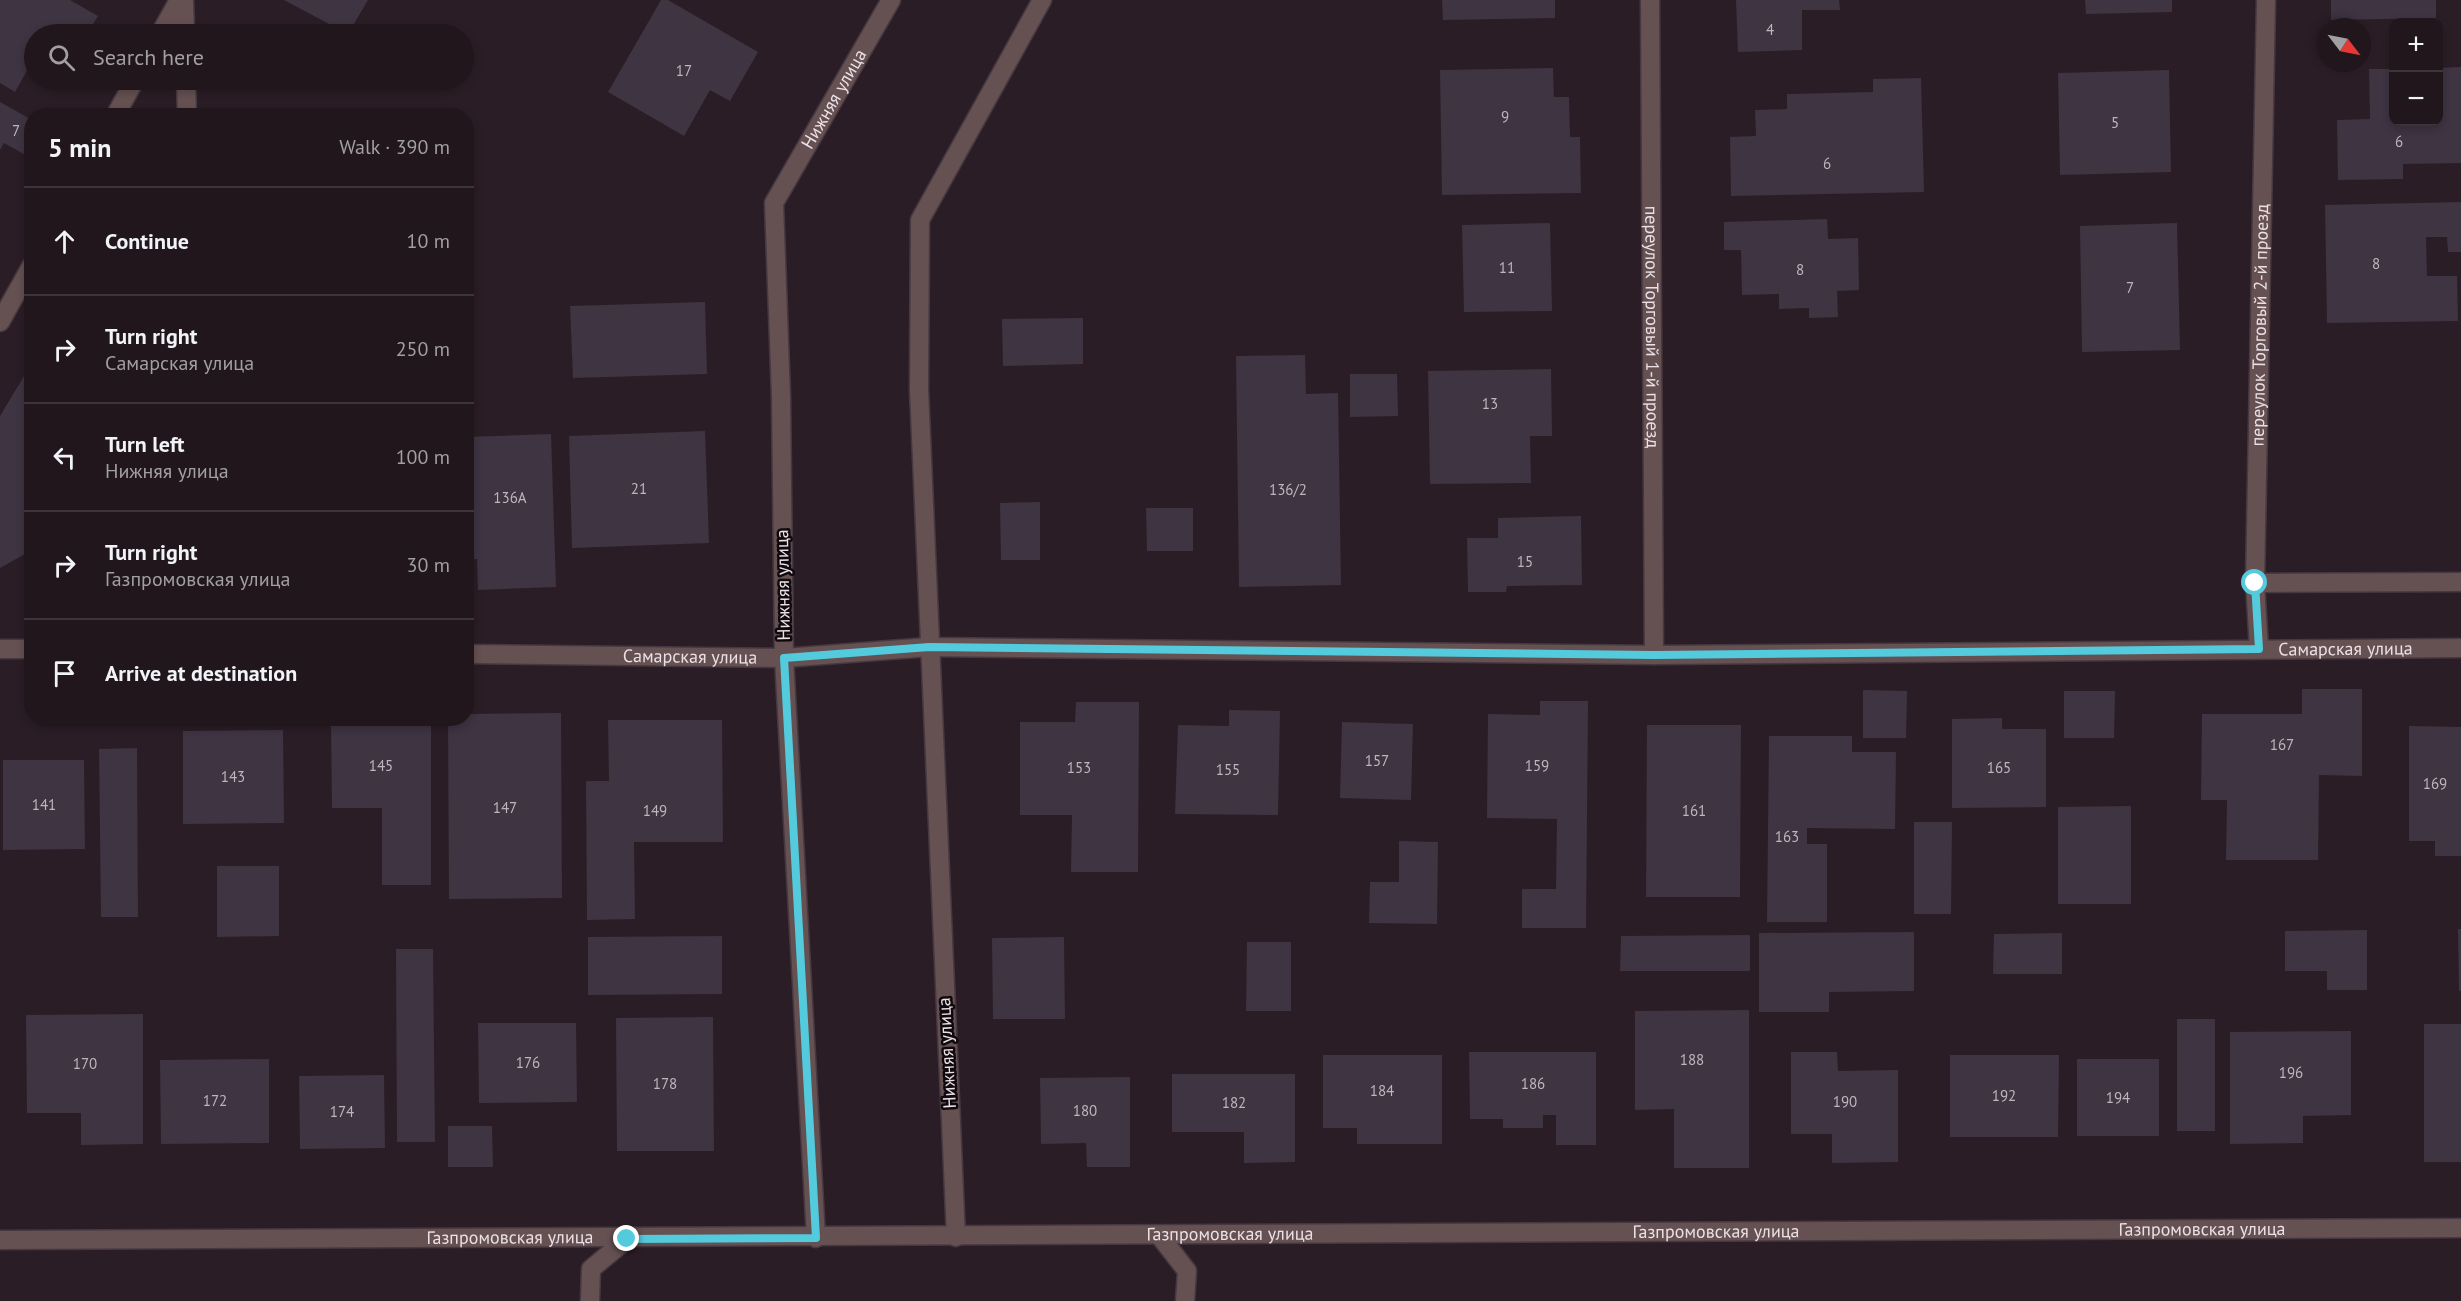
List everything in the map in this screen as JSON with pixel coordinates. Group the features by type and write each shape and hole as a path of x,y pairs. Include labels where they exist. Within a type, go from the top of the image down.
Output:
{"street":[{"path":"166,24 179,0"},
{"path":"184,0 185,24"},
{"name":"Нижняя улица","path":"816,1238 784,658 781,396 774,203 891,0"},
{"name":"Нижняя улица","path":"956,1237 919,390 920,220 1042,0"},
{"name":"переулок Торговый 1-й проезд","path":"1650,0 1654,655"},
{"name":"переулок Торговый 2-й проезд","path":"2259,649 2255,583 2266,0"},
{"path":"119,108 129,90"},
{"path":"186,90 187,108"},
{"path":"0,322 24,279"},
{"path":"2255,583 2461,582"},
{"name":"Самарская улица","path":"474,654 784,658 929,647 1654,655 2461,648"},
{"path":"0,649 24,649"},
{"name":"Газпромовская улица","path":"0,1240 627,1239 2461,1228"},
{"path":"1159,1235 1187,1271 1185,1301"},
{"path":"590,1301 591,1269 627,1239"}],"building":[{"path":"0,0 70,0 98,16 93,24 24,24 24,76 15,92 0,83"},
{"path":"284,0 368,0 354,24 329,24"},
{"path":"661,0 668,0 758,52 730,101 710,90 684,136 608,92"},
{"path":"1442,0 1555,0 1555,18 1443,20"},
{"path":"1736,0 1839,0 1840,10 1802,10 1802,50 1738,52"},
{"path":"2085,0 2172,0 2172,12 2086,14"},
{"path":"2331,0 2436,0 2436,18 2331,18"},
{"path":"2461,67 2461,163 2403,164 2403,179 2338,180 2337,120 2370,119 2369,72 2371,69 2389,69 2389,126 2443,126 2443,68"},
{"path":"1553,68 1554,97 1569,97 1570,137 1580,137 1581,193 1442,195 1440,70"},
{"path":"2169,70 2171,172 2060,175 2058,73"},
{"path":"1921,78 1924,192 1731,196 1730,137 1756,136 1755,110 1787,109 1787,94 1873,92 1873,79"},
{"path":"0,102 24,116 24,154 4,143 0,150"},
{"path":"2461,202 2461,252 2448,252 2447,237 2426,237 2427,276 2457,276 2458,321 2327,323 2325,205"},
{"path":"1827,219 1828,239 1858,238 1859,290 1837,291 1838,317 1809,318 1809,308 1779,309 1779,294 1742,295 1741,250 1724,250 1724,222"},
{"path":"1550,223 1552,311 1464,312 1462,225"},
{"path":"2177,223 2180,350 2082,352 2080,226"},
{"path":"705,302 707,374 573,378 570,306"},
{"path":"1083,318 1083,364 1003,366 1002,319"},
{"path":"1305,355 1306,394 1338,393 1341,585 1239,587 1236,356"},
{"path":"1551,369 1552,436 1530,436 1531,483 1430,484 1428,371"},
{"path":"1350,374 1397,374 1398,416 1350,417"},
{"path":"24,376 24,554 0,568 0,416"},
{"path":"705,431 709,543 572,548 569,436"},
{"path":"551,434 556,587 478,590 477,559 474,559 474,437"},
{"path":"1040,502 1040,560 1001,560 1000,503"},
{"path":"1146,508 1193,508 1193,551 1147,551"},
{"path":"1581,516 1582,585 1507,586 1506,592 1468,592 1467,538 1498,538 1498,518"},
{"path":"2302,689 2362,689 2362,776 2319,775 2318,860 2226,860 2227,800 2201,800 2202,714 2302,714"},
{"path":"1863,690 1907,691 1906,738 1863,738"},
{"path":"2064,691 2115,691 2114,738 2064,738"},
{"path":"1540,701 1588,701 1586,928 1522,928 1522,889 1556,889 1557,819 1487,818 1488,714 1540,715"},
{"path":"1076,702 1139,702 1138,872 1071,872 1072,815 1020,815 1020,722 1075,722"},
{"path":"1229,710 1280,711 1278,815 1175,814 1178,725 1229,726"},
{"path":"561,713 562,898 449,899 448,726 474,726 474,714"},
{"path":"2002,718 2002,729 2046,729 2046,807 1952,808 1952,719"},
{"path":"608,720 722,720 723,842 634,842 635,919 587,920 586,781 609,781"},
{"path":"1342,722 1413,724 1411,800 1340,798"},
{"path":"1647,725 1741,725 1740,897 1646,897"},
{"path":"331,726 431,726 431,885 382,885 382,808 332,808"},
{"path":"2409,726 2461,727 2461,856 2435,856 2435,841 2409,841"},
{"path":"283,730 284,823 183,824 183,731"},
{"path":"1769,736 1852,736 1852,752 1896,752 1895,829 1807,828 1807,844 1827,844 1827,922 1767,922"},
{"path":"137,748 138,917 101,917 99,749"},
{"path":"3,760 84,760 85,849 3,850"},
{"path":"2131,806 2131,904 2058,904 2058,807"},
{"path":"1914,822 1952,822 1951,914 1914,914"},
{"path":"1399,841 1438,842 1437,924 1369,923 1370,882 1399,882"},
{"path":"217,866 279,866 279,936 217,937"},
{"path":"2458,929 2461,929 2461,991 2459,991"},
{"path":"2367,930 2367,990 2327,990 2327,971 2285,971 2285,931"},
{"path":"1914,932 1914,991 1829,992 1829,1012 1759,1012 1759,933"},
{"path":"2062,933 2062,974 1993,974 1994,934"},
{"path":"1750,935 1750,971 1620,971 1621,936"},
{"path":"722,936 722,994 588,995 588,937"},
{"path":"1064,937 1065,1019 993,1019 992,938"},
{"path":"1247,942 1291,942 1291,1011 1246,1011"},
{"path":"396,949 433,949 435,1142 397,1142"},
{"path":"1749,1010 1749,1168 1674,1168 1674,1109 1635,1110 1635,1011"},
{"path":"143,1014 143,1144 81,1145 81,1113 27,1113 26,1015"},
{"path":"713,1017 714,1151 617,1151 616,1018"},
{"path":"2177,1019 2215,1019 2215,1131 2177,1131"},
{"path":"478,1023 576,1023 577,1102 479,1103"},
{"path":"2424,1024 2461,1024 2461,1162 2424,1162"},
{"path":"2351,1031 2351,1115 2303,1116 2303,1143 2230,1144 2230,1032"},
{"path":"1469,1052 1596,1052 1596,1145 1556,1145 1556,1115 1543,1115 1543,1128 1503,1128 1503,1119 1470,1119"},
{"path":"1791,1052 1837,1052 1838,1071 1898,1070 1898,1162 1832,1163 1832,1134 1791,1134"},
{"path":"1323,1055 1442,1055 1442,1144 1357,1144 1357,1128 1323,1128"},
{"path":"1950,1055 2059,1055 2058,1137 1950,1137"},
{"path":"269,1059 269,1143 161,1144 160,1060"},
{"path":"2077,1059 2159,1059 2159,1136 2077,1136"},
{"path":"1172,1074 1295,1074 1295,1162 1244,1163 1244,1132 1172,1132"},
{"path":"384,1075 385,1148 300,1149 299,1076"},
{"path":"1130,1077 1130,1167 1087,1167 1086,1143 1041,1144 1040,1078"},
{"path":"448,1126 492,1126 493,1167 448,1167"}],"route":[{"path":"627,1239 816,1238 784,658 929,647 1654,655 2259,649 2255,583"}]}
